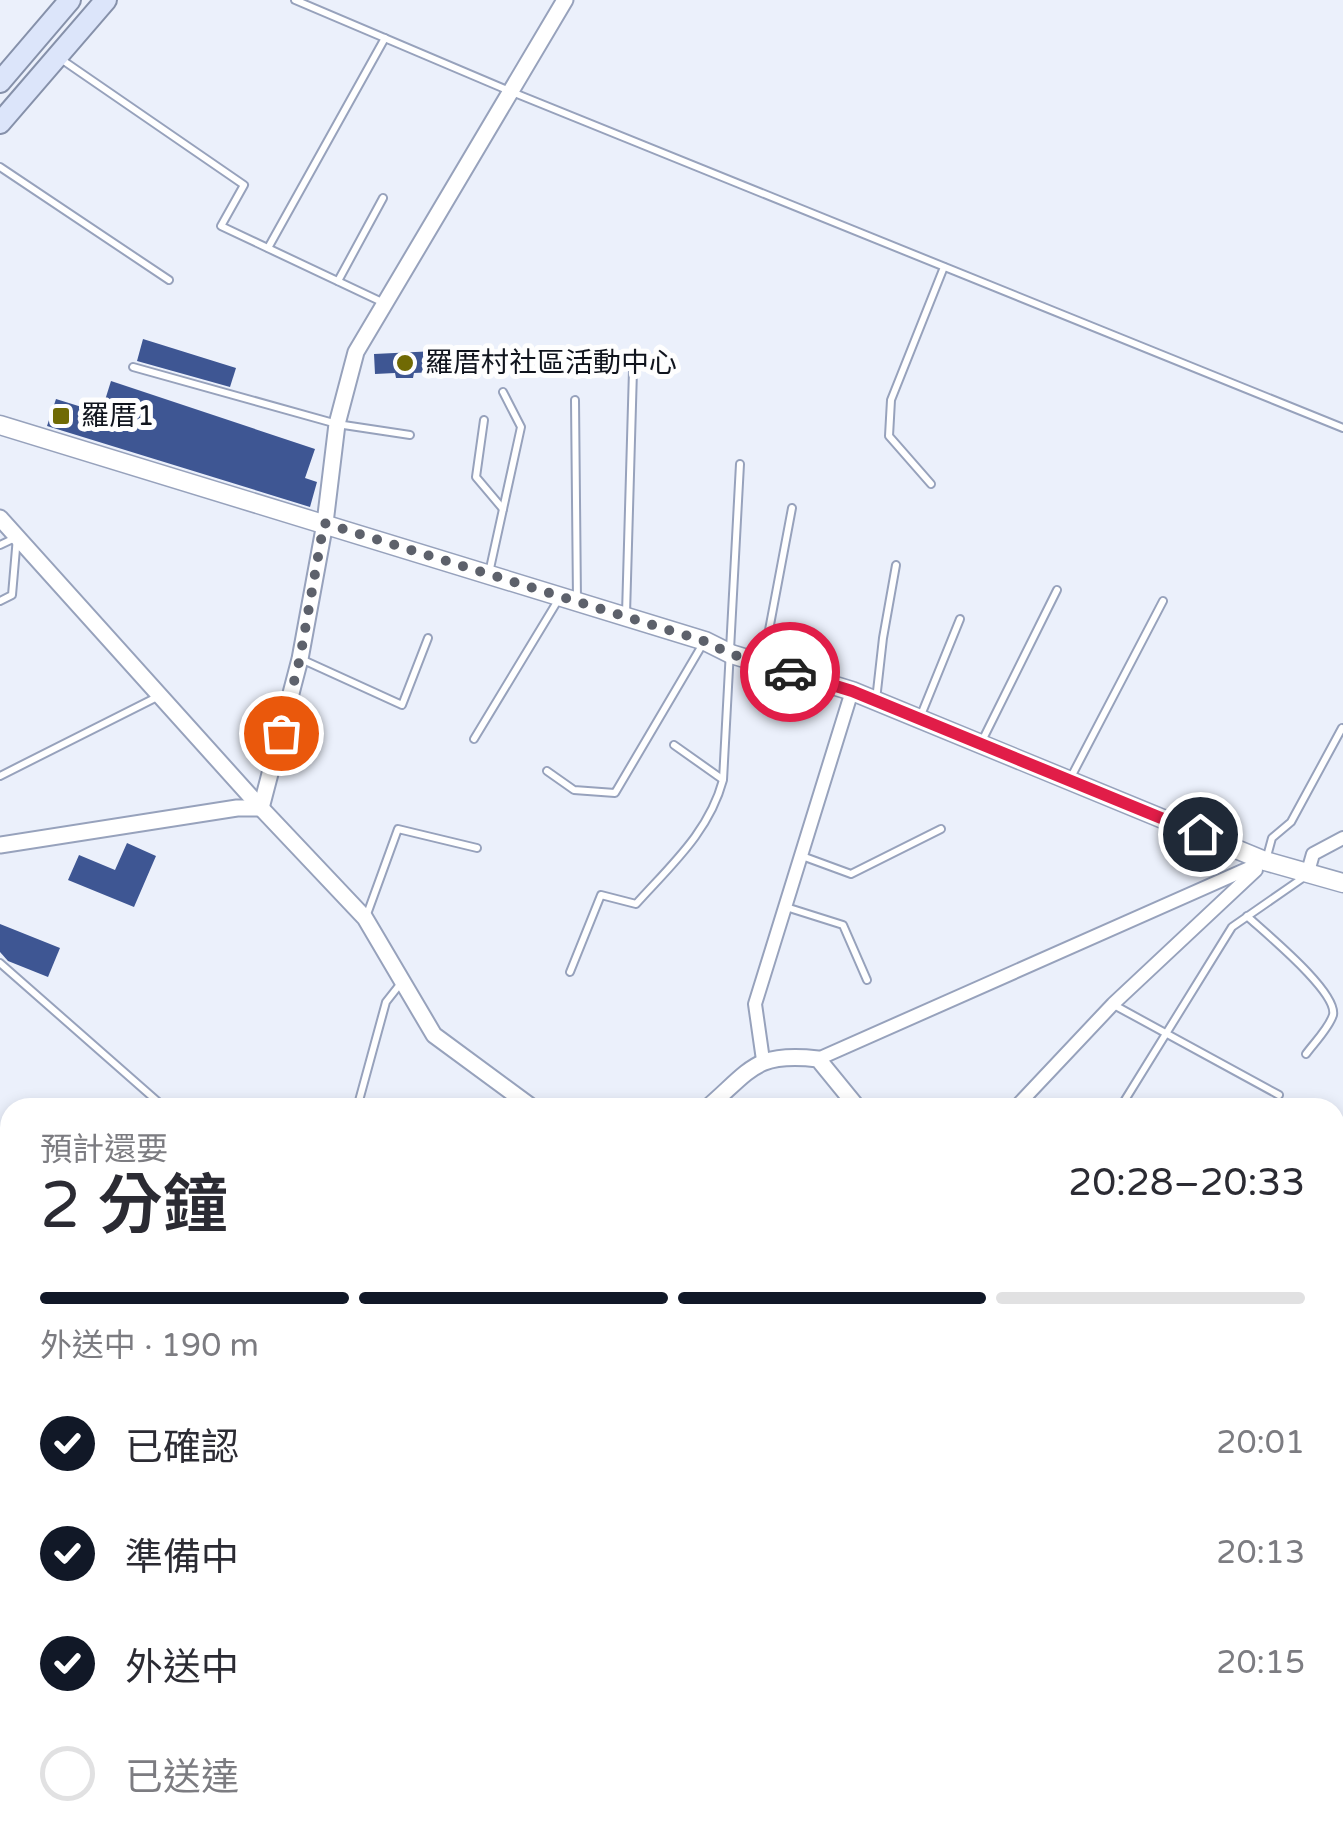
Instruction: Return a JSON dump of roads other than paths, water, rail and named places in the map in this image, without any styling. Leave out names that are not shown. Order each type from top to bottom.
[{"type":"main road","points":[[0,80],[70,0]]},
{"type":"main road","points":[[0,123],[106,0]]},
{"type":"main road","points":[[0,425],[626,616],[852,691],[1265,861],[1343,882]]},
{"type":"street","points":[[261,808],[300,658],[338,424],[356,352],[566,0]]},
{"type":"street","points":[[0,518],[261,808],[366,918],[434,1035],[517,1098]]},
{"type":"street","points":[[763,1060],[755,1004],[852,691]]},
{"type":"street","points":[[0,845],[237,808],[261,808]]},
{"type":"street","points":[[1308,875],[1313,854],[1343,838]]},
{"type":"street","points":[[1024,1098],[1113,1004],[1265,861]]},
{"type":"street","points":[[719,1098],[763,1060],[786,1056],[818,1059],[1265,861]]},
{"type":"street","points":[[818,1059],[850,1098]]},
{"type":"lane","points":[[295,0],[512,92],[1343,428]]},
{"type":"lane","points":[[268,248],[386,38]]},
{"type":"lane","points":[[57,57],[244,184],[221,226],[386,303]]},
{"type":"lane","points":[[0,167],[169,280]]},
{"type":"lane","points":[[338,281],[384,198]]},
{"type":"lane","points":[[930,484],[889,436],[891,400],[944,267]]},
{"type":"lane","points":[[133,367],[338,424],[410,435]]},
{"type":"lane","points":[[626,616],[633,370]]},
{"type":"lane","points":[[489,574],[521,427],[503,392]]},
{"type":"lane","points":[[474,739],[569,599],[575,400]]},
{"type":"lane","points":[[484,420],[476,477],[503,510]]},
{"type":"lane","points":[[570,972],[602,895],[636,904],[700,832],[716,807],[723,780],[740,464]]},
{"type":"lane","points":[[762,664],[792,508]]},
{"type":"lane","points":[[0,545],[17,537]]},
{"type":"lane","points":[[0,601],[12,595],[17,537]]},
{"type":"lane","points":[[876,701],[896,565]]},
{"type":"lane","points":[[981,744],[1058,590]]},
{"type":"lane","points":[[1070,780],[1163,601]]},
{"type":"lane","points":[[919,718],[960,618]]},
{"type":"lane","points":[[300,658],[402,705],[428,638]]},
{"type":"lane","points":[[548,771],[574,790],[616,793],[704,641]]},
{"type":"lane","points":[[0,776],[160,696]]},
{"type":"lane","points":[[1265,861],[1272,838],[1292,822],[1342,728]]},
{"type":"lane","points":[[674,744],[723,780]]},
{"type":"lane","points":[[366,918],[398,829],[477,848]]},
{"type":"lane","points":[[801,856],[851,874],[941,829]]},
{"type":"lane","points":[[1126,1098],[1232,926],[1308,875]]},
{"type":"lane","points":[[785,907],[843,925],[867,980]]},
{"type":"lane","points":[[1246,916],[1312,977],[1332,1006],[1332,1016],[1306,1054]]},
{"type":"lane","points":[[0,963],[154,1098]]},
{"type":"lane","points":[[359,1098],[386,1002],[402,982]]},
{"type":"lane","points":[[1113,1004],[1279,1095]]},
{"type":"place","name":"羅厝村社區活動中心","points":[[405,363]]},
{"type":"place","name":"羅厝1","points":[[61,416]]}]
